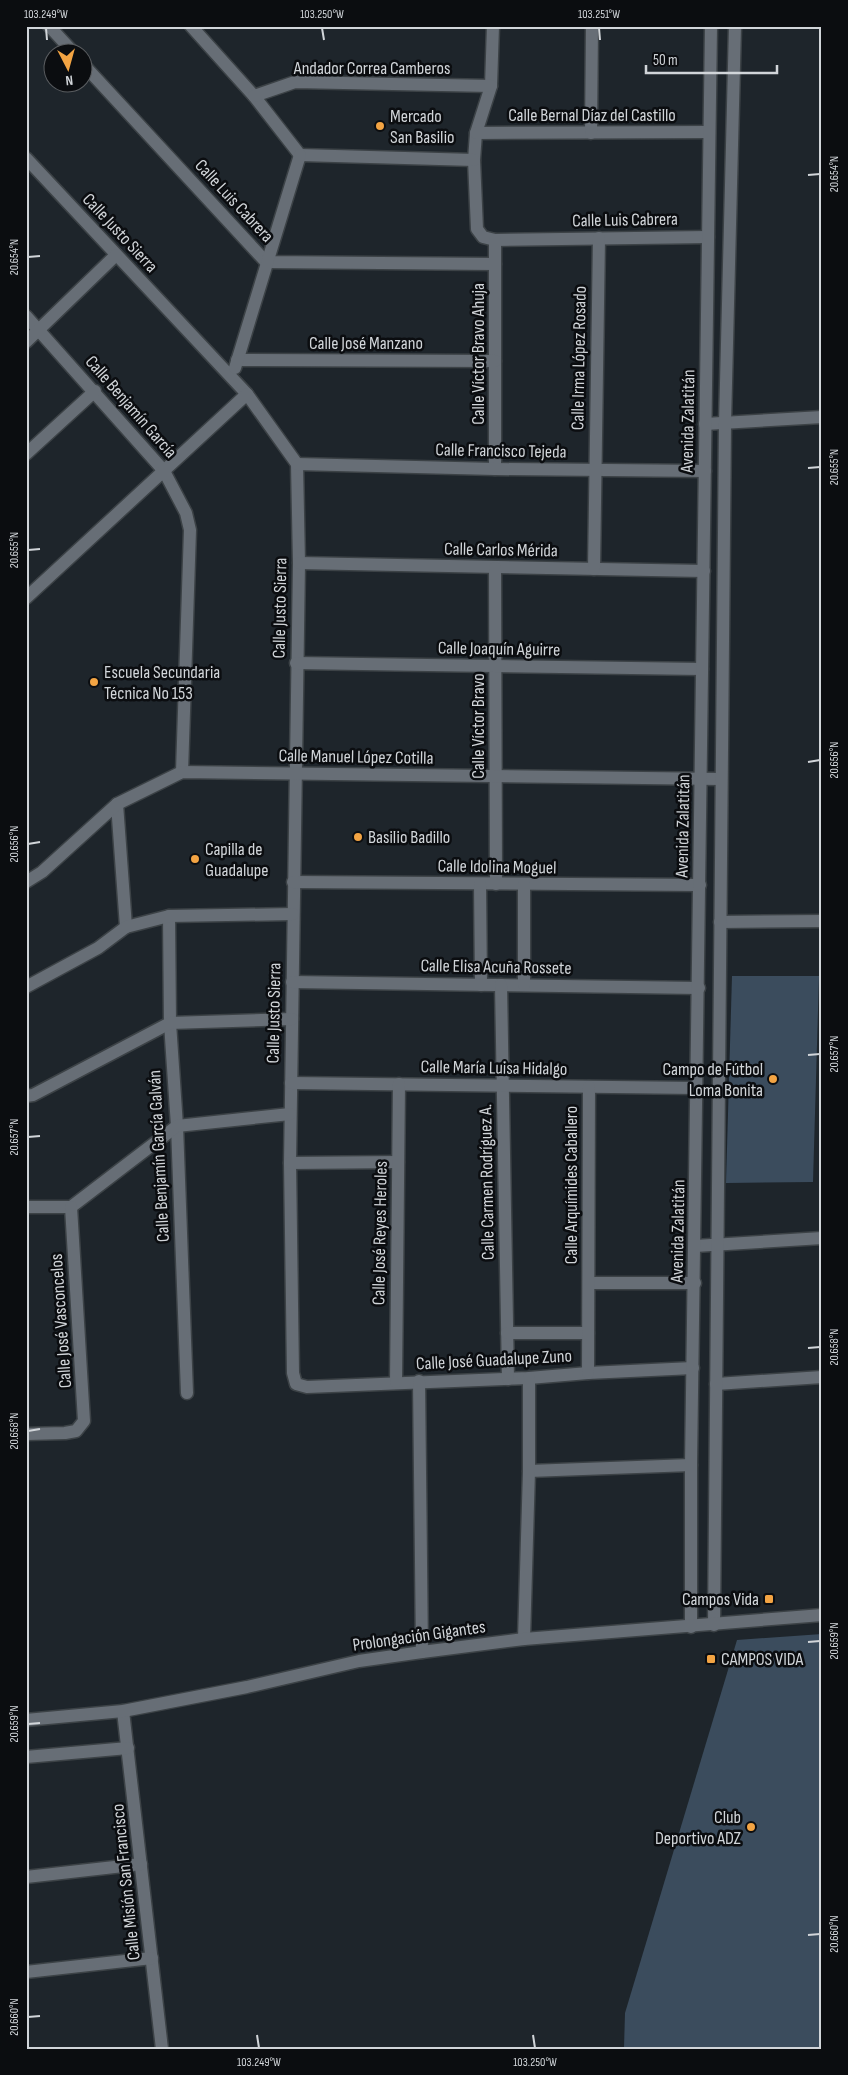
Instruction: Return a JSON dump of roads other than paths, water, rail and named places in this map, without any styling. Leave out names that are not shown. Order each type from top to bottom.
[{"type":"street","points":[[49,26],[64,42]]},
{"type":"street","name":"Calle Víctor Bravo Ahuja","points":[[493,26],[491,86],[476,133],[474,160],[477,229],[489,238],[495,264],[495,469]]},
{"type":"street","points":[[591,132],[592,26]]},
{"type":"street","name":"Avenida Zalatitán","points":[[691,1627],[691,1466],[711,26]]},
{"type":"street","name":"Avenida Zalatitán","points":[[714,1625],[725,423],[735,26]]},
{"type":"street","points":[[191,27],[254,96],[300,155]]},
{"type":"street","name":"Calle Luis Cabrera","points":[[92,74],[266,262],[495,264]]},
{"type":"street","name":"Andador Correa Camberos","points":[[254,96],[295,82],[491,86]]},
{"type":"street","name":"Calle Bernal Díaz del Castillo","points":[[476,133],[709,132]]},
{"type":"street","points":[[232,378],[300,155]]},
{"type":"street","points":[[300,155],[474,160]]},
{"type":"street","name":"Calle Justo Sierra","points":[[26,158],[247,394],[298,464],[299,564],[290,1114],[292,1373],[296,1384]]},
{"type":"street","name":"Calle Luis Cabrera","points":[[489,238],[708,237]]},
{"type":"street","name":"Calle Irma López Rosado","points":[[594,569],[599,238]]},
{"type":"street","points":[[26,342],[116,255]]},
{"type":"street","name":"Calle Benjamín García","points":[[26,316],[164,470],[186,513],[190,530],[182,772]]},
{"type":"street","name":"Calle José Manzano","points":[[237,360],[495,361]]},
{"type":"street","points":[[26,454],[95,391]]},
{"type":"street","points":[[26,598],[247,394]]},
{"type":"street","points":[[705,424],[822,417]]},
{"type":"street","name":"Calle Francisco Tejeda","points":[[298,464],[495,469],[705,471]]},
{"type":"street","name":"Calle Carlos Mérida","points":[[299,564],[704,571]]},
{"type":"street","name":"Calle Víctor Bravo","points":[[495,568],[496,884]]},
{"type":"street","name":"Calle Joaquín Aguirre","points":[[296,664],[702,669]]},
{"type":"street","name":"Calle Manuel López Cotilla","points":[[26,882],[42,872],[117,804],[182,772],[721,779]]},
{"type":"street","points":[[117,804],[126,927]]},
{"type":"street","name":"Calle Idolina Moguel","points":[[294,882],[700,885]]},
{"type":"street","points":[[480,884],[482,985]]},
{"type":"street","points":[[524,884],[524,985]]},
{"type":"street","points":[[26,987],[98,948],[126,927],[169,916],[293,914]]},
{"type":"street","name":"Calle Benjamín García Galván","points":[[169,916],[170,1023],[177,1126],[187,1394]]},
{"type":"street","points":[[720,922],[822,921]]},
{"type":"street","name":"Calle Elisa Acuña Rossete","points":[[292,982],[699,988]]},
{"type":"street","name":"Calle Carmen Rodríguez A.","points":[[501,985],[508,1379]]},
{"type":"street","points":[[26,1096],[33,1095],[170,1023],[292,1019]]},
{"type":"street","name":"Calle María Luisa Hidalgo","points":[[291,1083],[697,1088]]},
{"type":"street","name":"Calle José Reyes Heroles","points":[[396,1382],[399,1084]]},
{"type":"street","name":"Calle Arquímides Caballero","points":[[588,1373],[589,1087]]},
{"type":"street","points":[[26,1207],[71,1207],[177,1126],[290,1114]]},
{"type":"street","points":[[290,1163],[398,1162]]},
{"type":"street","name":"Calle José Vasconcelos","points":[[26,1434],[76,1431],[84,1421],[71,1207]]},
{"type":"street","points":[[695,1246],[822,1238]]},
{"type":"street","name":"Calle Arquímides Caballero","points":[[588,1283],[695,1283]]},
{"type":"street","points":[[507,1333],[588,1333]]},
{"type":"street","name":"Calle José Guadalupe Zuno","points":[[296,1384],[307,1387],[419,1381],[508,1379],[693,1368]]},
{"type":"street","points":[[716,1384],[822,1377]]},
{"type":"street","points":[[524,1639],[529,1471],[529,1378]]},
{"type":"street","points":[[419,1381],[422,1652]]},
{"type":"street","points":[[529,1471],[691,1466]]},
{"type":"street","name":"Prolongación Gigantes","points":[[26,1720],[123,1711],[359,1661],[422,1652],[524,1639],[822,1615]]},
{"type":"street","name":"Calle Misión San Francisco","points":[[123,1711],[162,2049]]},
{"type":"street","points":[[26,1757],[128,1748]]},
{"type":"street","points":[[26,1877],[141,1864]]},
{"type":"street","points":[[26,1972],[152,1958]]},
{"type":"place","name":"Mercado San Basilio","points":[[380,126]]},
{"type":"place","name":"Escuela Secundaria Técnica No 153","points":[[94,682]]},
{"type":"place","name":"Basilio Badillo","points":[[358,837]]},
{"type":"place","name":"Capilla de Guadalupe","points":[[195,859]]},
{"type":"place","name":"Campo de Fútbol Loma Bonita","points":[[773,1079]]},
{"type":"place","name":"Campos Vida","points":[[769,1599]]},
{"type":"place","name":"CAMPOS VIDA","points":[[711,1659]]},
{"type":"place","name":"Club Deportivo ADZ","points":[[751,1827]]}]
